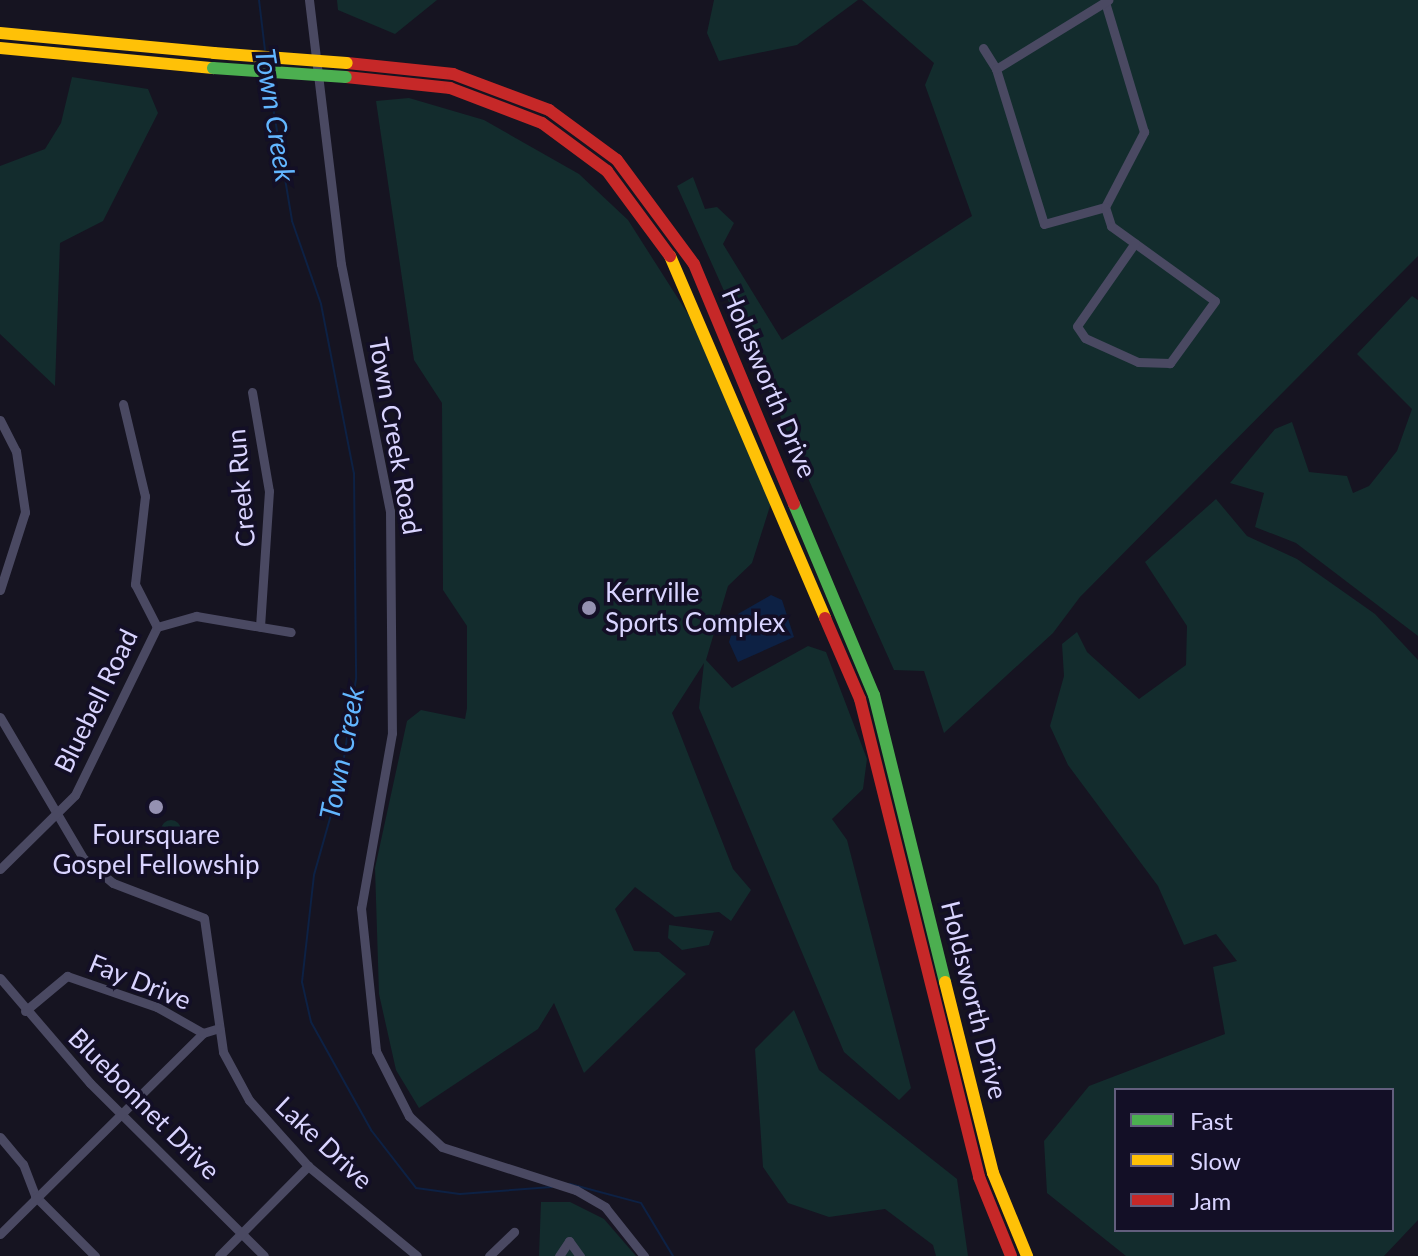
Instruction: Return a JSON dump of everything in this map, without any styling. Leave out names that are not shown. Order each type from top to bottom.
[{"type":"main road","name":"Holdsworth Drive","points":[[0,33],[43,41],[347,63],[485,82],[549,110],[617,160],[666,217],[694,264],[816,547],[874,695],[993,1173],[1027,1256]]},
{"type":"main road","name":"Holdsworth Drive","points":[[0,48],[42,55],[346,77],[480,96],[542,123],[607,171],[681,270],[803,554],[860,699],[979,1177],[1011,1256]]},
{"type":"main road","points":[[803,554],[816,547]]},
{"type":"main road","points":[[939,1011],[953,1008]]},
{"type":"street","name":"Town Creek Road","points":[[309,0],[339,250],[383,460],[393,557],[392,733],[361,908],[376,1051],[409,1116],[442,1147],[570,1188],[605,1207],[644,1256]]},
{"type":"street","points":[[996,69],[1107,1],[1144,132],[1105,207],[1111,226],[1135,243],[1215,301],[1170,363],[1138,362],[1085,338],[1077,326],[1135,243]]},
{"type":"street","points":[[42,55],[43,41]]},
{"type":"street","points":[[983,48],[996,69],[1044,224],[1105,207]]},
{"type":"street","name":"Creek Run","points":[[252,392],[269,491],[260,627]]},
{"type":"street","points":[[123,404],[145,496],[135,584],[157,627]]},
{"type":"street","points":[[0,420],[16,451],[25,512],[0,590]]},
{"type":"street","name":"Bluebell Road","points":[[0,869],[59,815],[157,627],[196,616],[291,632]]},
{"type":"street","name":"Lake Drive","points":[[0,717],[83,858],[113,883],[204,918],[226,1059],[249,1100],[308,1166],[417,1256]]},
{"type":"street","name":"Fay Drive","points":[[25,1011],[67,976],[157,1007],[203,1033]]},
{"type":"street","name":"Bluebonnet Drive","points":[[0,978],[25,1011],[122,1114],[264,1256]]},
{"type":"street","points":[[0,1234],[203,1033],[219,1028]]},
{"type":"street","points":[[0,1137],[23,1164],[35,1196],[95,1256]]},
{"type":"street","points":[[219,1256],[308,1166]]},
{"type":"street","points":[[489,1256],[514,1232]]},
{"type":"street","points":[[559,1256],[569,1241],[580,1256]]},
{"type":"green space","points":[[337,0],[437,0],[395,34],[338,10]]},
{"type":"green space","points":[[714,0],[858,0],[797,45],[719,61],[707,33]]},
{"type":"green space","points":[[862,0],[1418,0],[1418,256],[1080,597],[1053,633],[944,733],[924,671],[894,670],[677,186],[693,177],[705,209],[717,207],[734,223],[723,244],[782,340],[972,216],[925,85],[934,63]]},
{"type":"green space","points":[[72,77],[148,89],[158,113],[103,221],[60,243],[55,386],[0,334],[0,166],[45,149],[61,123]]},
{"type":"green space","name":"Kerrville Sports Complex","points":[[409,98],[484,120],[579,174],[628,220],[695,325],[771,503],[752,563],[728,586],[706,660],[732,688],[808,646],[826,652],[867,759],[863,789],[832,819],[847,840],[911,1088],[899,1100],[844,1052],[699,708],[704,663],[672,713],[733,869],[751,890],[731,921],[719,912],[675,917],[635,887],[615,909],[634,951],[659,952],[686,974],[584,1073],[554,1003],[538,1029],[419,1108],[396,1070],[379,994],[375,868],[407,721],[421,710],[465,719],[467,708],[467,626],[443,590],[442,403],[414,360],[376,101]]},
{"type":"green space","points":[[1412,296],[1418,300],[1418,636],[1296,543],[1255,527],[1264,493],[1230,483],[1275,429],[1292,422],[1309,472],[1347,476],[1353,493],[1369,486],[1397,451],[1412,409],[1357,354]]},
{"type":"green space","points":[[1216,499],[1247,536],[1297,559],[1375,614],[1418,660],[1418,1220],[1384,1256],[1126,1256],[1047,1193],[1044,1141],[1089,1086],[1225,1034],[1213,967],[1237,961],[1216,934],[1184,945],[1158,886],[1068,765],[1050,726],[1064,676],[1062,644],[1077,632],[1087,652],[1139,699],[1186,665],[1187,626],[1145,562]]},
{"type":"green space","points":[[171,820],[178,823],[181,830],[178,837],[171,840],[164,837],[161,830],[164,823]]},
{"type":"green space","points":[[669,925],[714,931],[709,945],[682,950],[668,938]]},
{"type":"green space","points":[[794,1010],[819,1070],[957,1179],[968,1256],[936,1256],[933,1245],[885,1209],[829,1217],[788,1203],[763,1167],[755,1049]]},
{"type":"green space","points":[[541,1202],[570,1202],[604,1219],[636,1256],[539,1256]]},
{"type":"water","points":[[771,595],[782,600],[794,637],[738,662],[729,642],[738,614]]},
{"type":"waterway","name":"Town Creek","points":[[259,0],[265,50]]},
{"type":"waterway","name":"Town Creek","points":[[268,77],[292,221],[321,304],[354,473],[356,679],[340,783],[314,875],[302,982],[311,1022],[371,1130],[416,1188],[460,1194],[552,1187]]},
{"type":"waterway","name":"Town Creek","points":[[570,1184],[641,1203],[673,1256]]},
{"type":"traffic: fast","points":[[213,68],[346,77]]},
{"type":"traffic: fast","points":[[794,504],[874,695],[945,982]]},
{"type":"traffic: slow","points":[[0,33],[214,53]]},
{"type":"traffic: slow","points":[[0,48],[213,68]]},
{"type":"traffic: slow","points":[[214,53],[347,63]]},
{"type":"traffic: slow","points":[[670,256],[825,618]]},
{"type":"traffic: slow","points":[[945,982],[993,1173],[1027,1256]]},
{"type":"traffic: jam","points":[[347,63],[453,74],[549,110],[617,160],[694,264],[794,504]]},
{"type":"traffic: jam","points":[[346,77],[450,88],[542,123],[607,171],[670,256]]},
{"type":"traffic: jam","points":[[825,618],[860,699],[979,1177],[1011,1256]]},
{"type":"place","name":"Kerrville Sports Complex","points":[[589,608]]},
{"type":"place","name":"Foursquare Gospel Fellowship","points":[[156,807]]}]
